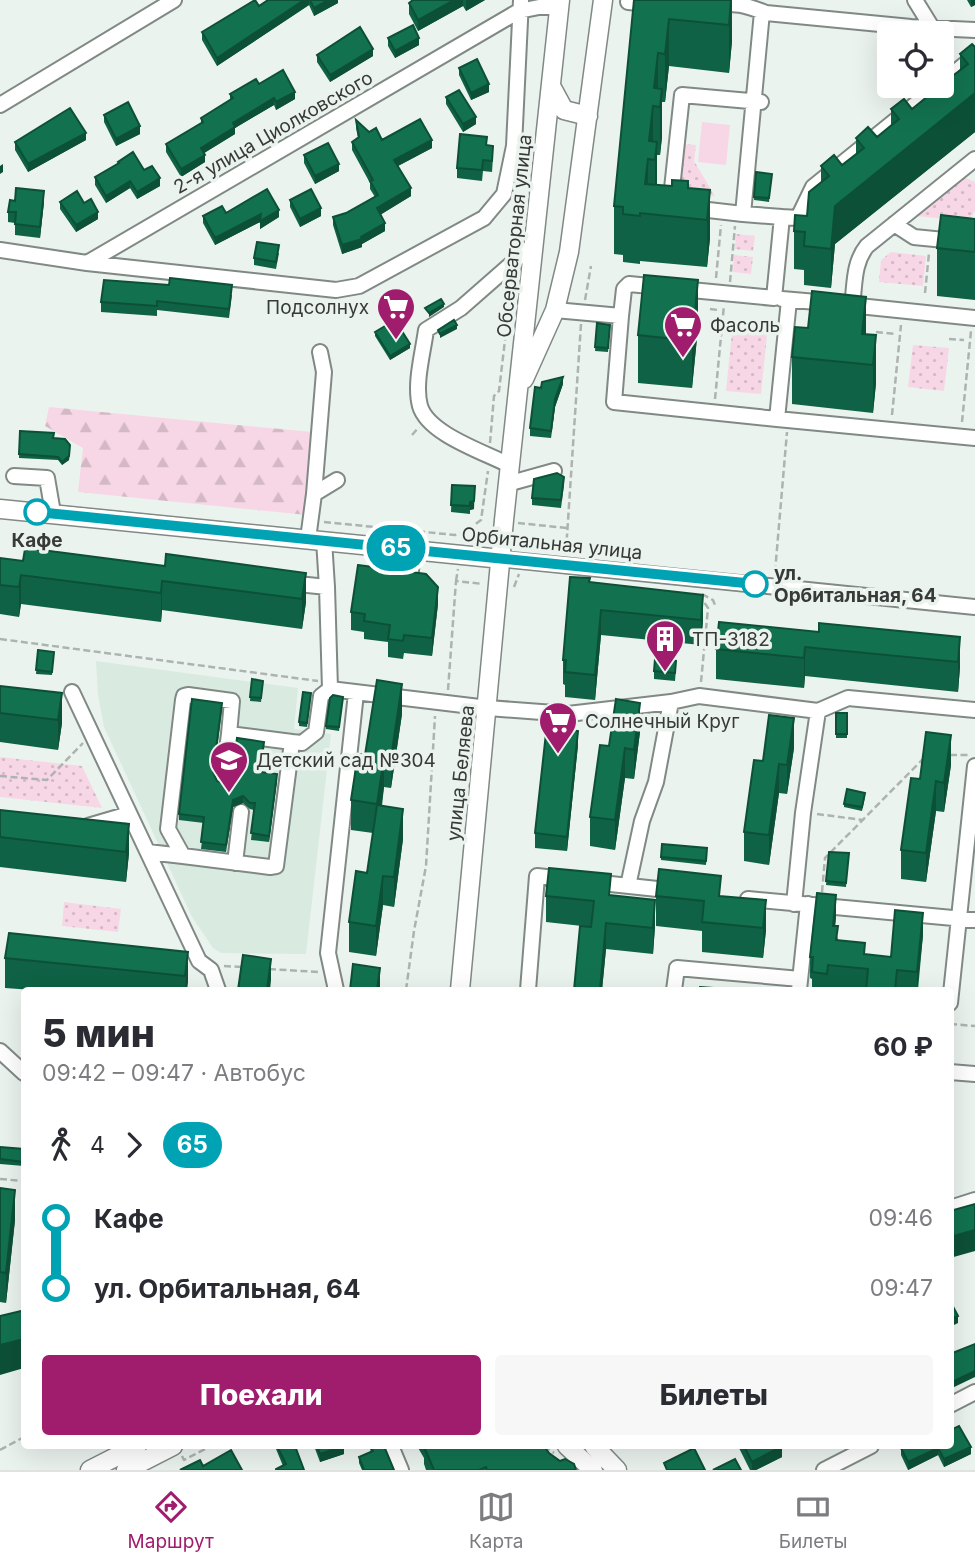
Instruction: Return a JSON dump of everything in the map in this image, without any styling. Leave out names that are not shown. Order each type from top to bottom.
[{"type":"main road","name":"Обсерваторная улица","points":[[518,391],[555,310],[569,252],[603,0]]},
{"type":"main road","name":"Обсерваторная улица","points":[[502,559],[503,520],[560,3]]},
{"type":"main road","points":[[551,86],[564,110],[588,116]]},
{"type":"main road","name":"Орбитальная улица","points":[[0,509],[502,559]]},
{"type":"main road","name":"улица Беляева","points":[[460,987],[502,559]]},
{"type":"main road","points":[[90,1470],[132,1449]]},
{"type":"main road","points":[[116,1458],[177,1449]]},
{"type":"main road","points":[[570,1449],[593,1470]]},
{"type":"main road","points":[[597,1449],[617,1470]]},
{"type":"street","points":[[0,105],[174,0]]},
{"type":"street","points":[[915,0],[928,21]]},
{"type":"street","points":[[628,2],[667,5]]},
{"type":"street","points":[[694,8],[709,9],[725,3],[745,2],[762,12],[877,24]]},
{"type":"street","name":"2-я улица Циолковского","points":[[87,263],[520,6],[539,7],[560,3]]},
{"type":"street","points":[[0,250],[87,263],[336,290],[359,286],[484,218],[504,194],[514,146],[520,6]]},
{"type":"street","points":[[734,213],[758,102],[762,12]]},
{"type":"street","points":[[954,28],[975,30]]},
{"type":"street","points":[[954,73],[975,56]]},
{"type":"street","points":[[758,102],[682,96],[671,205],[798,218],[813,187],[924,98]]},
{"type":"street","points":[[852,306],[859,255],[975,159]]},
{"type":"street","points":[[782,218],[783,420]]},
{"type":"street","points":[[894,224],[914,237],[975,243]]},
{"type":"street","points":[[509,465],[440,431],[426,419],[420,405],[419,384],[426,330],[461,308],[534,244]]},
{"type":"street","points":[[968,438],[614,402],[624,289],[629,284],[728,288],[781,299],[974,318]]},
{"type":"street","points":[[555,310],[621,316]]},
{"type":"street","points":[[229,734],[302,743],[316,732],[321,696],[329,686],[327,587],[310,520],[324,372],[320,352]]},
{"type":"street","points":[[507,484],[554,471]]},
{"type":"street","points":[[14,476],[47,478],[53,513]]},
{"type":"street","points":[[314,494],[337,480]]},
{"type":"street","points":[[410,580],[413,550]]},
{"type":"street","name":"Орбитальная улица","points":[[502,559],[975,607]]},
{"type":"street","points":[[274,582],[327,587]]},
{"type":"street","points":[[329,686],[356,693],[488,708],[586,713],[699,696],[818,711],[848,698],[975,710]]},
{"type":"street","points":[[72,692],[216,987]]},
{"type":"street","points":[[335,987],[328,953],[356,693]]},
{"type":"street","points":[[183,856],[168,829],[184,696],[232,701],[223,780]]},
{"type":"street","points":[[628,886],[642,821],[656,782],[671,702]]},
{"type":"street","points":[[674,987],[677,968],[800,985],[807,904],[803,813],[818,711]]},
{"type":"street","points":[[148,852],[276,866],[292,742]]},
{"type":"street","points":[[952,987],[975,766]]},
{"type":"street","points":[[235,863],[241,812]]},
{"type":"street","points":[[77,825],[90,826],[130,814]]},
{"type":"street","points":[[528,987],[537,876],[697,894]]},
{"type":"street","points":[[738,898],[975,920]]},
{"type":"street","points":[[177,959],[205,966]]},
{"type":"street","points":[[0,1051],[21,1070]]},
{"type":"street","points":[[954,1072],[975,1074]]},
{"type":"street","points":[[954,1207],[975,1200]]},
{"type":"street","points":[[954,1403],[975,1392]]},
{"type":"street","points":[[392,1449],[401,1470]]},
{"type":"street","points":[[824,1470],[865,1449]]},
{"type":"path","points":[[716,279],[734,213]]},
{"type":"path","points":[[714,413],[734,213]]},
{"type":"path","points":[[925,293],[930,239]]},
{"type":"path","points":[[565,565],[583,312],[591,267]]},
{"type":"path","points":[[710,309],[718,310]]},
{"type":"path","points":[[891,430],[902,311]]},
{"type":"path","points":[[968,438],[974,318]]},
{"type":"path","points":[[876,332],[894,334]]},
{"type":"path","points":[[950,339],[964,340]]},
{"type":"path","points":[[773,586],[783,420]]},
{"type":"path","points":[[310,520],[456,535],[463,533]]},
{"type":"path","points":[[503,520],[567,528]]},
{"type":"path","points":[[406,987],[426,866],[456,581],[514,587],[519,573]]},
{"type":"path","points":[[698,592],[713,600],[715,605]]},
{"type":"path","points":[[699,696],[708,608],[704,602]]},
{"type":"path","points":[[0,639],[329,686]]},
{"type":"path","points":[[0,776],[47,780],[92,734]]},
{"type":"path","points":[[807,904],[825,858],[928,754]]},
{"type":"path","points":[[940,754],[975,756]]},
{"type":"path","points":[[803,813],[863,820]]},
{"type":"path","points":[[205,966],[250,968]]},
{"type":"path","points":[[264,969],[332,972]]},
{"type":"path","points":[[367,986],[372,987]]},
{"type":"path","points":[[954,1024],[975,1026]]},
{"type":"path","points":[[0,1179],[21,1181]]},
{"type":"path","points":[[0,1450],[21,1439]]},
{"type":"path","points":[[177,1449],[184,1460],[205,1449]]},
{"type":"shaded area","name":"Детский сад №304","points":[[96,661],[298,688],[294,729],[331,734],[306,954],[221,953],[213,948],[192,917],[104,727],[98,695]]},
{"type":"green space","points":[[702,122],[730,125],[726,165],[698,162]]},
{"type":"green space","points":[[682,144],[696,145],[694,161],[715,196],[677,192]]},
{"type":"green space","points":[[964,177],[975,182],[975,211],[969,221],[916,216]]},
{"type":"green space","points":[[736,234],[755,236],[753,251],[735,249]]},
{"type":"green space","points":[[891,252],[926,256],[923,286],[879,282],[881,260]]},
{"type":"green space","points":[[734,255],[753,257],[751,274],[733,272]]},
{"type":"green space","points":[[733,322],[768,325],[761,394],[726,391]]},
{"type":"green space","points":[[913,345],[949,348],[944,391],[908,387]]},
{"type":"green space","points":[[49,407],[312,432],[307,515],[78,492],[83,448],[45,426]]},
{"type":"green space","points":[[0,757],[82,766],[102,808],[0,797]]},
{"type":"green space","points":[[64,902],[121,909],[118,932],[62,926]]},
{"type":"building","points":[[255,0],[259,6],[268,0],[304,0],[217,58],[202,32]]},
{"type":"building","points":[[310,0],[328,0],[314,8]]},
{"type":"building","points":[[413,0],[454,0],[418,20],[409,3]]},
{"type":"building","points":[[634,0],[731,0],[729,25],[669,19],[665,54],[658,53],[654,88],[662,89],[660,107],[653,106],[649,141],[657,142],[655,160],[648,159],[645,184],[672,186],[672,180],[688,181],[688,188],[710,190],[707,220],[640,213],[640,216],[623,214],[623,207],[614,206]]},
{"type":"building","points":[[413,25],[419,38],[395,51],[388,38]]},
{"type":"building","points":[[360,27],[373,49],[330,75],[317,55]]},
{"type":"building","points":[[972,44],[975,47],[975,93],[835,206],[831,249],[804,246],[805,232],[794,231],[795,215],[807,216],[809,192],[829,176],[821,166],[834,155],[842,165],[864,148],[856,138],[868,127],[877,137],[899,119],[891,109],[904,99],[912,109],[926,98],[954,98],[954,75],[968,64],[960,54]]},
{"type":"building","points":[[477,59],[489,84],[471,93],[459,68]]},
{"type":"building","points":[[283,70],[295,92],[276,102],[274,98],[233,123],[235,127],[201,148],[205,155],[181,169],[166,144],[203,122],[201,118],[233,98],[230,94],[256,79],[259,84]]},
{"type":"building","points":[[459,90],[476,117],[463,124],[446,97]]},
{"type":"building","points":[[128,102],[140,126],[116,139],[104,115]]},
{"type":"building","points":[[70,108],[86,133],[28,164],[15,142]]},
{"type":"building","points":[[420,119],[432,140],[394,160],[411,188],[377,208],[385,223],[361,237],[362,239],[342,245],[333,217],[346,213],[378,195],[370,181],[373,180],[352,142],[359,137],[356,120],[369,132],[376,128],[382,140]]},
{"type":"building","points":[[460,134],[487,137],[486,145],[493,146],[492,161],[483,160],[482,170],[457,168]]},
{"type":"building","points":[[328,143],[339,164],[315,176],[304,155]]},
{"type":"building","points":[[133,152],[144,170],[152,166],[160,178],[137,192],[130,181],[106,196],[95,177]]},
{"type":"building","points":[[756,172],[772,174],[769,198],[754,197]]},
{"type":"building","points":[[16,188],[44,191],[40,227],[15,224],[16,212],[8,212],[10,200],[15,201]]},
{"type":"building","points":[[267,189],[279,210],[260,221],[261,214],[215,238],[203,216],[222,206],[226,213]]},
{"type":"building","points":[[311,189],[321,208],[300,219],[290,200]]},
{"type":"building","points":[[77,191],[84,203],[91,199],[98,212],[76,225],[60,202]]},
{"type":"building","points":[[941,215],[975,219],[975,252],[937,248]]},
{"type":"building","points":[[257,242],[279,245],[276,262],[254,258]]},
{"type":"building","points":[[644,275],[698,280],[692,341],[638,335]]},
{"type":"building","points":[[170,278],[232,285],[229,309],[157,301],[157,306],[101,302],[104,280],[169,285]]},
{"type":"building","points":[[812,291],[866,297],[862,334],[876,335],[873,365],[792,357],[795,327],[808,328]]},
{"type":"building","points":[[441,299],[444,304],[429,313],[425,308]]},
{"type":"building","points":[[395,320],[410,344],[390,356],[375,332]]},
{"type":"building","points":[[454,320],[457,325],[440,334],[438,330]]},
{"type":"building","points":[[597,323],[610,325],[608,348],[595,347]]},
{"type":"building","points":[[563,377],[555,399],[551,431],[530,428],[535,387],[541,388],[542,382]]},
{"type":"building","points":[[20,431],[54,433],[53,438],[65,439],[70,445],[69,456],[62,462],[58,457],[19,454]]},
{"type":"building","points":[[557,473],[564,477],[561,500],[532,498],[534,479]]},
{"type":"building","points":[[452,485],[475,486],[474,501],[470,502],[470,506],[451,505]]},
{"type":"building","points":[[25,549],[165,566],[166,554],[306,573],[302,599],[162,581],[161,593],[21,575],[19,587],[0,585],[0,558],[23,561]]},
{"type":"building","points":[[358,565],[426,574],[438,587],[432,638],[404,635],[403,641],[388,639],[390,625],[364,621],[365,614],[351,612]]},
{"type":"building","points":[[570,577],[590,578],[589,582],[703,595],[701,620],[601,610],[595,675],[565,672],[566,660],[563,660]]},
{"type":"building","points":[[719,622],[819,632],[819,623],[960,637],[958,662],[805,647],[804,658],[716,649]]},
{"type":"building","points":[[38,650],[54,652],[52,672],[36,670]]},
{"type":"building","points":[[655,659],[676,661],[675,673],[654,671]]},
{"type":"building","points":[[252,679],[263,681],[261,698],[250,697]]},
{"type":"building","points":[[377,680],[402,684],[391,758],[384,757],[377,804],[351,800],[358,754],[365,755]]},
{"type":"building","points":[[0,686],[62,693],[58,720],[0,713]]},
{"type":"building","points":[[303,692],[311,693],[307,723],[299,722]]},
{"type":"building","points":[[333,695],[343,697],[339,727],[326,726],[330,698]]},
{"type":"building","points":[[192,699],[222,703],[213,772],[217,781],[222,783],[231,779],[237,738],[264,742],[260,772],[277,774],[269,836],[251,833],[255,803],[250,803],[243,796],[233,800],[226,845],[201,842],[204,817],[179,814]]},
{"type":"building","points":[[616,699],[640,703],[634,750],[625,748],[615,820],[590,817],[600,745],[609,746]]},
{"type":"building","points":[[836,713],[847,713],[847,734],[836,734]]},
{"type":"building","points":[[769,715],[794,718],[787,765],[779,764],[769,835],[744,832],[754,760],[763,761]]},
{"type":"building","points":[[556,728],[578,731],[567,837],[535,833],[546,733]]},
{"type":"building","points":[[926,732],[951,735],[944,783],[936,781],[926,853],[901,850],[911,778],[920,779]]},
{"type":"building","points":[[847,789],[865,793],[862,807],[844,804]]},
{"type":"building","points":[[377,805],[403,809],[394,877],[383,876],[376,926],[349,922],[356,871],[367,873]]},
{"type":"building","points":[[0,810],[129,824],[126,852],[0,837]]},
{"type":"building","points":[[662,844],[707,848],[706,861],[661,857]]},
{"type":"building","points":[[829,852],[849,853],[846,883],[826,881]]},
{"type":"building","points":[[549,868],[611,874],[609,895],[655,900],[653,928],[606,923],[600,987],[574,987],[580,926],[591,927],[594,901],[546,896]]},
{"type":"building","points":[[659,869],[721,876],[719,896],[766,900],[763,928],[702,922],[704,901],[656,896]]},
{"type":"building","points":[[817,893],[836,895],[833,926],[838,926],[836,940],[865,943],[864,954],[891,957],[895,910],[923,913],[917,972],[897,970],[895,987],[866,987],[868,969],[828,965],[827,974],[812,972],[813,957],[810,957]]},
{"type":"building","points":[[9,933],[188,952],[185,976],[5,958]]},
{"type":"building","points":[[243,955],[271,959],[267,987],[238,987]]},
{"type":"building","points":[[353,964],[380,968],[377,987],[350,987]]},
{"type":"building","points":[[0,1147],[21,1149],[21,1162],[0,1159]]},
{"type":"building","points":[[0,1188],[15,1190],[6,1273],[0,1272]]},
{"type":"building","points":[[975,1204],[975,1230],[954,1236],[954,1210]]},
{"type":"building","points":[[21,1311],[21,1340],[0,1345],[0,1316]]},
{"type":"building","points":[[975,1344],[975,1371],[954,1381],[954,1352]]},
{"type":"building","points":[[959,1426],[971,1447],[944,1459],[939,1449],[954,1449],[954,1428]]},
{"type":"building","points":[[278,1449],[296,1449],[304,1470],[276,1470],[286,1464]]},
{"type":"building","points":[[318,1449],[335,1449],[320,1454]]},
{"type":"building","points":[[372,1449],[385,1449],[394,1470],[364,1470],[359,1457],[373,1451]]},
{"type":"building","points":[[425,1449],[546,1449],[560,1461],[565,1459],[574,1464],[576,1470],[487,1470],[486,1467],[479,1470],[434,1470]]},
{"type":"building","points":[[694,1449],[705,1470],[667,1470],[664,1463]]},
{"type":"building","points":[[746,1449],[776,1449],[752,1462]]},
{"type":"building","points":[[902,1449],[936,1449],[908,1462]]},
{"type":"building","points":[[231,1450],[242,1470],[180,1470],[200,1460],[203,1466]]},
{"type":"building","points":[[735,1459],[741,1470],[713,1470]]},
{"type":"bus line","name":"65","points":[[37,512],[755,584]]},
{"type":"place","name":"Подсолнух","points":[[396,341]]},
{"type":"place","name":"Фасоль","points":[[683,359]]},
{"type":"place","name":"Кафе","points":[[37,512]]},
{"type":"place","name":"ул. Орбитальная, 64","points":[[755,584]]},
{"type":"place","name":"ТП-3182","points":[[665,673]]},
{"type":"place","name":"Солнечный Круг","points":[[558,755]]},
{"type":"place","name":"Детский сад №304","points":[[229,794]]}]
